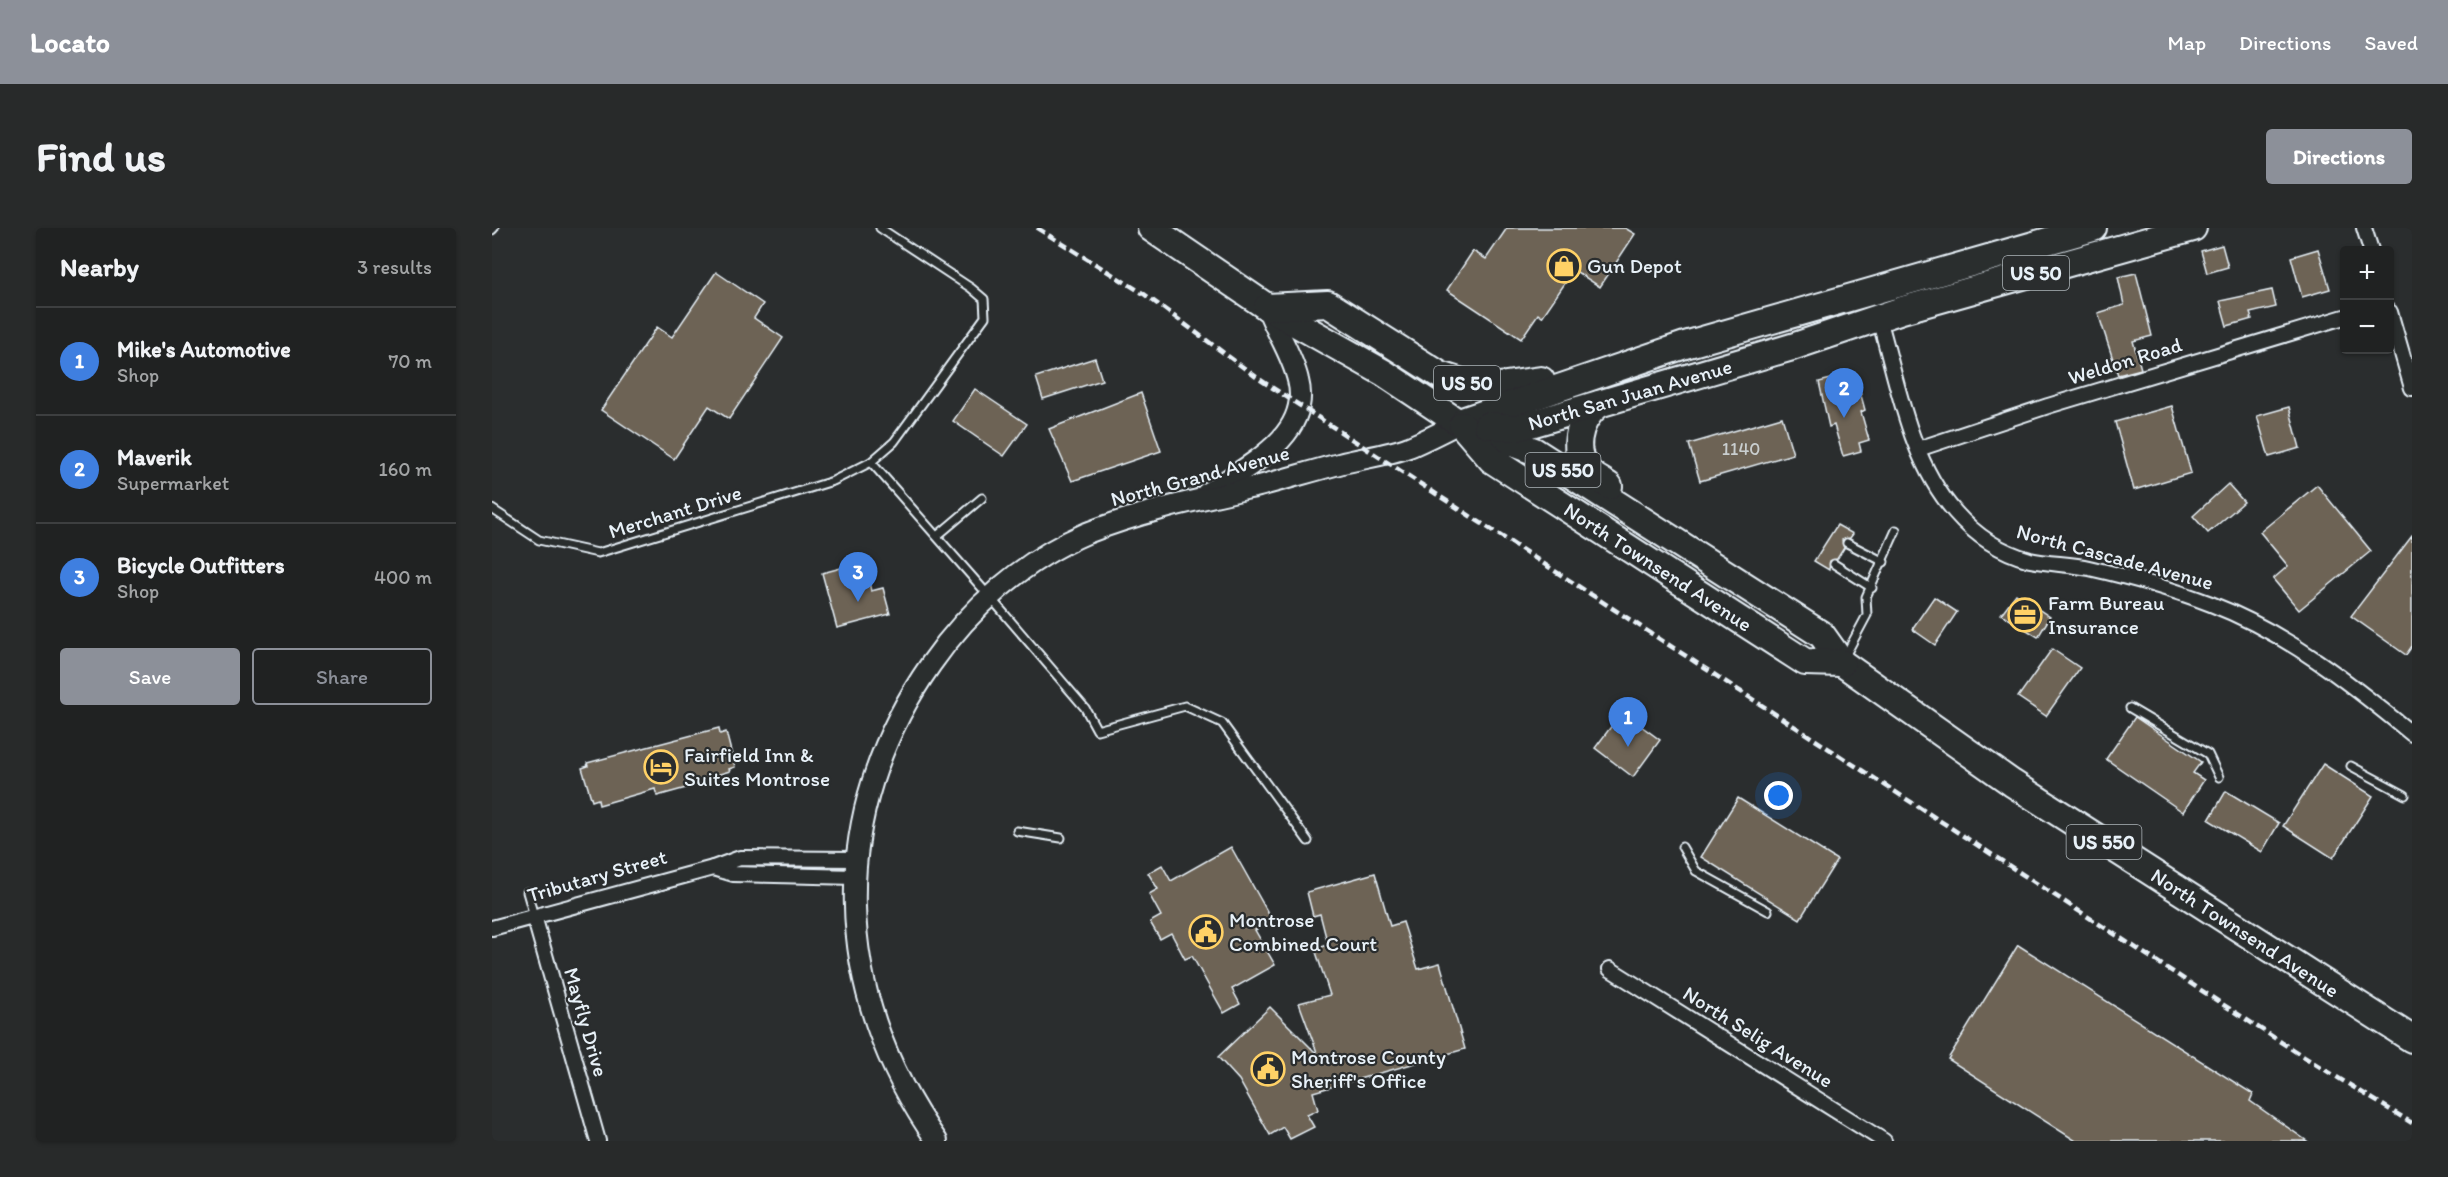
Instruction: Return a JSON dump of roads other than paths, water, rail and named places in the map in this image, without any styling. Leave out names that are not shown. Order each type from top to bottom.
[{"type":"highway","name":"North Townsend Avenue","points":[[1151,228],[1267,307],[1384,373],[1460,423],[1534,452],[1822,635],[1842,663],[2012,783],[2412,1039]]},
{"type":"highway","name":"North San Juan Avenue","points":[[1460,423],[1517,428],[1599,404],[1771,336],[2093,228]]},
{"type":"highway","name":"North San Juan Avenue","points":[[1460,423],[1685,345],[1771,336],[1879,319],[2193,228]]},
{"type":"highway","name":"US 50","points":[[1267,307],[1328,304],[1440,375],[1466,383],[1488,385],[1519,384],[1545,379],[1647,351],[1685,345]]},
{"type":"highway","points":[[1599,404],[1588,413],[1578,433],[1581,456],[1591,474],[1697,541],[1712,565]]},
{"type":"highway","name":"North Townsend Avenue","points":[[1460,423],[1492,460],[1805,662],[1842,663]]},
{"type":"street","points":[[2364,228],[2370,246]]},
{"type":"street","points":[[1199,499],[1273,449],[1286,435],[1299,405],[1299,382],[1267,307]]},
{"type":"street","name":"Weldon Road","points":[[1918,449],[2048,406],[2340,318]]},
{"type":"street","name":"North Cascade Avenue","points":[[1879,319],[1918,449],[1943,497],[1988,543],[2030,560],[2088,568],[2210,604],[2252,622],[2273,632],[2346,680],[2412,734]]},
{"type":"street","points":[[2394,326],[2412,388]]},
{"type":"street","name":"North Grand Avenue","points":[[937,1141],[896,1076],[876,1029],[859,946],[856,868],[869,790],[887,738],[915,687],[946,642],[990,597],[1050,551],[1078,538],[1161,508],[1408,448],[1460,423]]},
{"type":"street","name":"Tributary Street","points":[[492,928],[713,868],[733,874],[856,868]]},
{"type":"street","name":"Mayfly Drive","points":[[534,916],[598,1141]]},
{"type":"street","name":"North Selig Avenue","points":[[1610,969],[1884,1141]]},
{"type":"lane","name":"Merchant Drive","points":[[492,509],[539,540],[598,553],[833,481],[871,462],[894,442],[986,317],[984,299],[971,288],[880,228]]},
{"type":"lane","points":[[871,462],[1085,708],[1097,730],[1185,706],[1221,723],[1308,841]]},
{"type":"lane","points":[[937,536],[982,498]]},
{"type":"lane","points":[[1842,663],[1867,615],[1866,597],[1884,562],[1896,530]]},
{"type":"lane","points":[[1847,543],[1884,562]]},
{"type":"lane","points":[[1834,564],[1872,588]]},
{"type":"lane","points":[[2130,708],[2208,754],[2219,777]]},
{"type":"lane","points":[[2351,766],[2405,795]]},
{"type":"lane","points":[[1017,831],[1061,838]]},
{"type":"lane","points":[[1682,848],[1696,871],[1768,911]]},
{"type":"lane","points":[[527,892],[534,916]]},
{"type":"railway","points":[[1037,228],[1144,294],[1259,379],[2304,1057],[2412,1123]]},
{"type":"place","name":"Gun Depot","points":[[1564,266]]},
{"type":"place","name":"Maverik","points":[[1844,418]]},
{"type":"place","name":"Bicycle Outfitters","points":[[858,602]]},
{"type":"place","name":"Farm Bureau Insurance","points":[[2025,615]]},
{"type":"place","name":"Mike's Automotive","points":[[1628,747]]},
{"type":"place","name":"Fairfield Inn & Suites Montrose","points":[[661,767]]},
{"type":"place","name":"Montrose Combined Court","points":[[1206,932]]},
{"type":"place","name":"Montrose County Sheriff's Office","points":[[1268,1069]]}]
